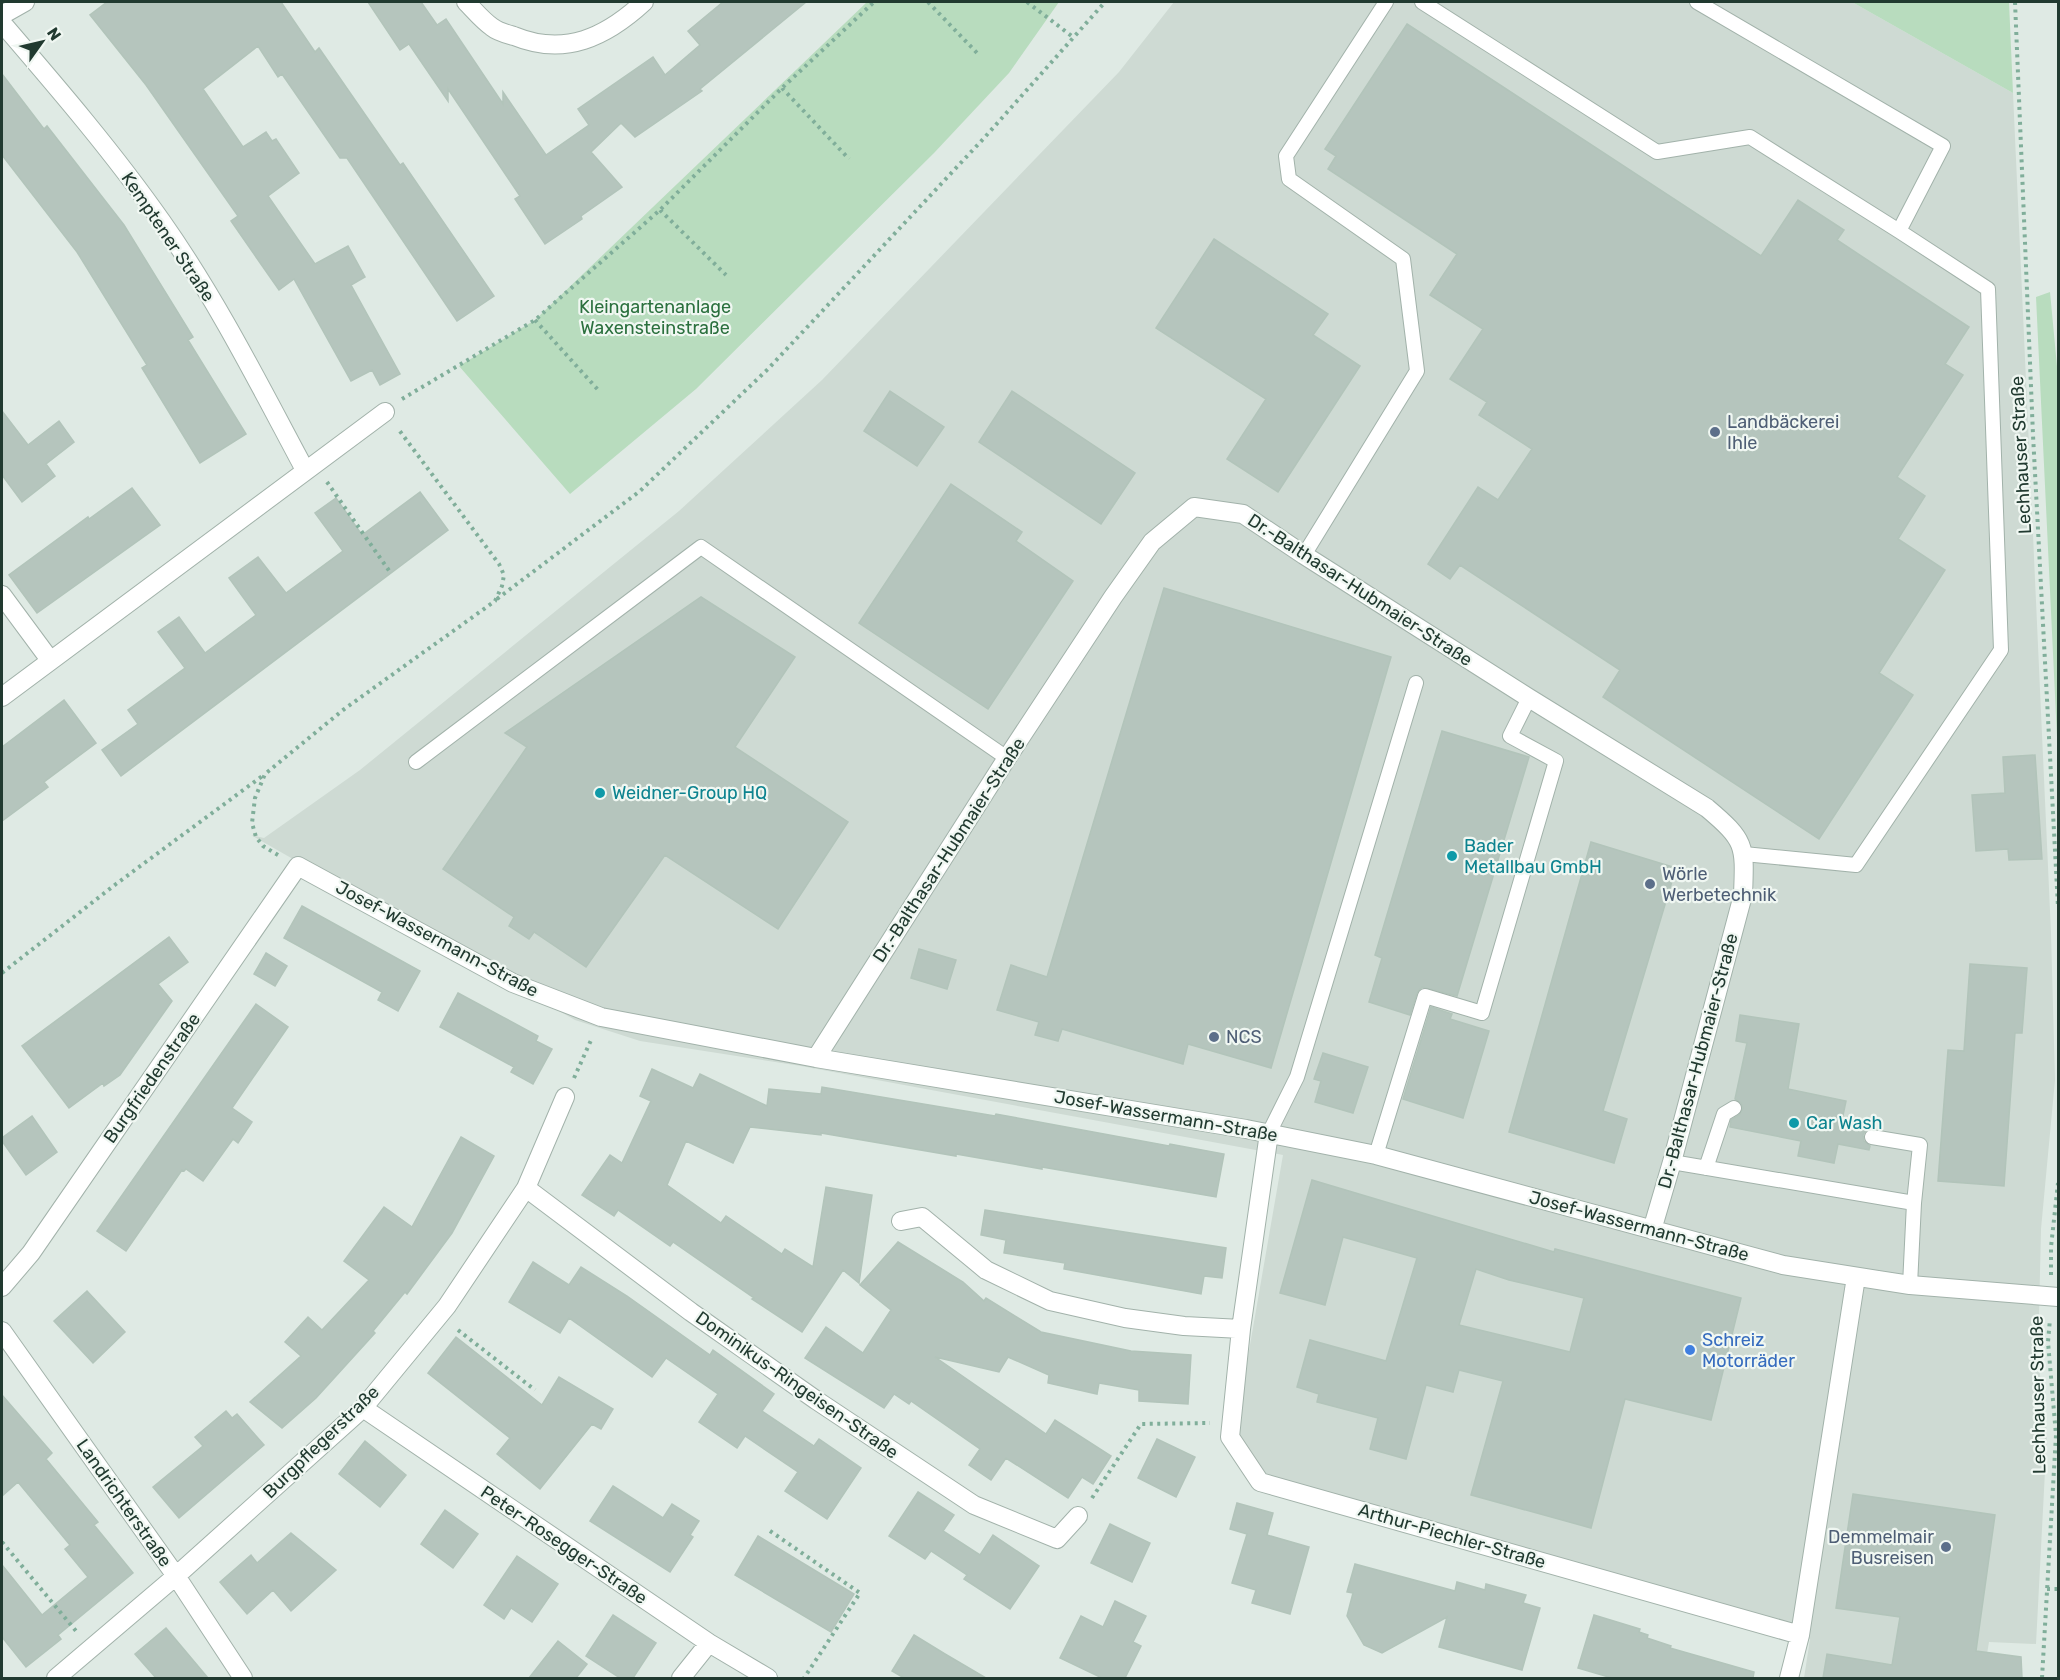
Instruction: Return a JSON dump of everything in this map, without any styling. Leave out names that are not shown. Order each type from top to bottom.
[{"type":"street","points":[[2,15],[25,2]]},
{"type":"street","points":[[466,2],[493,28],[524,40],[549,46],[575,43],[603,32],[644,2]]},
{"type":"street","name":"Kemptener Straße","points":[[2,23],[80,113],[162,222],[232,334],[310,467]]},
{"type":"street","points":[[2,697],[385,412]]},
{"type":"street","name":"Dr.-Balthasar-Hubmaier-Straße","points":[[816,1058],[1007,758],[1152,542],[1194,507],[1243,514],[1529,698],[1707,808],[1732,830],[1744,854],[1743,895],[1652,1230]]},
{"type":"street","points":[[2,595],[50,660]]},
{"type":"street","name":"Josef-Wassermann-Straße","points":[[298,866],[513,983],[601,1017],[816,1058],[1269,1133],[1376,1155],[1783,1265],[1910,1285],[2055,1297]]},
{"type":"street","name":"Burgfriedenstraße","points":[[2,1287],[31,1253],[298,866]]},
{"type":"street","name":"Burgpflegerstraße","points":[[56,1678],[177,1576],[363,1408],[439,1315],[526,1188],[565,1097]]},
{"type":"street","name":"Arthur-Piechler-Straße","points":[[1269,1133],[1241,1329],[1230,1437],[1260,1482],[1800,1635]]},
{"type":"street","name":"Dominikus-Ringeisen-Straße","points":[[526,1188],[691,1312],[816,1400],[974,1505],[1057,1539],[1078,1516]]},
{"type":"street","points":[[901,1221],[922,1217],[986,1270],[1050,1301],[1125,1318],[1241,1329]]},
{"type":"street","points":[[1789,1678],[1800,1635],[1856,1277]]},
{"type":"street","name":"Landrichterstraße","points":[[2,1330],[177,1576],[243,1678]]},
{"type":"street","name":"Peter-Rosegger-Straße","points":[[363,1408],[709,1643],[768,1678]]},
{"type":"street","points":[[681,1678],[709,1643]]},
{"type":"lane","points":[[1304,555],[1417,371],[1404,259],[1289,179],[1286,156],[1386,2]]},
{"type":"lane","points":[[1422,2],[1657,152],[1750,137],[1988,289],[2001,650],[1856,865],[1744,854]]},
{"type":"lane","points":[[1697,2],[1943,146],[1899,231]]},
{"type":"lane","points":[[416,762],[701,547],[1007,758]]},
{"type":"lane","points":[[1269,1133],[1297,1077],[1416,683]]},
{"type":"lane","points":[[1376,1155],[1425,996],[1482,1013],[1556,761],[1510,736],[1529,698]]},
{"type":"lane","points":[[1706,1168],[1724,1113],[1734,1108]]},
{"type":"lane","points":[[1872,1137],[1920,1145],[1914,1203],[1910,1285]]},
{"type":"lane","points":[[1672,1162],[1914,1203]]},
{"type":"path","points":[[495,601],[504,574],[499,564],[385,412],[418,388],[535,320],[660,210],[782,88],[874,2]]},
{"type":"path","points":[[928,2],[979,55]]},
{"type":"path","points":[[1028,2],[1038,2]]},
{"type":"path","points":[[1028,2],[1073,37]]},
{"type":"path","points":[[2,973],[116,884],[265,774],[343,710],[495,601],[640,491],[768,369],[985,136],[1105,2]]},
{"type":"path","name":"Lechhauser Straße","points":[[2015,2],[2033,435],[2058,907]]},
{"type":"path","points":[[782,88],[849,159]]},
{"type":"path","points":[[660,210],[726,275]]},
{"type":"path","points":[[535,320],[600,392]]},
{"type":"path","points":[[310,467],[390,572]]},
{"type":"path","points":[[265,774],[258,787],[252,815],[256,837],[263,846],[298,866]]},
{"type":"path","points":[[565,1097],[601,1017]]},
{"type":"path","name":"Lechhauser Straße","points":[[2042,1678],[2056,1435],[2048,1342],[2055,1297],[2050,1246],[2058,1184]]},
{"type":"path","points":[[439,1315],[535,1390]]},
{"type":"path","points":[[1078,1516],[1141,1424],[1231,1422]]},
{"type":"path","points":[[770,1531],[860,1593],[804,1678]]},
{"type":"path","points":[[2,1542],[91,1649]]},
{"type":"path","points":[[2047,1589],[2058,1589]]},
{"type":"shaded area","points":[[1174,2],[1852,2],[2013,93],[2051,933],[2055,1080],[2041,1229],[2038,1359],[2047,1433],[2036,1644],[1989,1642],[1983,1678],[1804,1678],[1810,1639],[1262,1483],[1234,1437],[1283,1155],[801,1066],[640,1041],[575,1020],[251,835],[264,838],[360,770],[679,511],[822,380],[1119,72]]},
{"type":"green space","name":"Kleingartenanlage Waxensteinstraße","points":[[867,2],[1059,2],[1009,73],[934,153],[696,389],[570,494],[459,366],[535,320]]},
{"type":"green space","points":[[1852,2],[2009,2],[2013,93]]},
{"type":"green space","points":[[2050,292],[2058,377],[2058,758],[2036,297]]},
{"type":"building","points":[[107,2],[281,2],[315,52],[319,48],[400,165],[403,163],[494,296],[457,321],[347,158],[340,158],[282,74],[278,77],[258,46],[203,89],[243,147],[266,132],[272,141],[276,139],[299,173],[268,196],[315,264],[348,246],[365,277],[351,285],[400,374],[380,385],[372,370],[351,381],[294,279],[279,290],[231,221],[238,216],[146,85],[90,15]]},
{"type":"building","points":[[368,2],[421,2],[437,25],[446,19],[503,104],[503,92],[546,155],[589,125],[578,109],[653,57],[665,75],[700,45],[688,31],[723,2],[806,2],[700,89],[702,91],[635,137],[621,123],[591,152],[622,187],[581,216],[582,219],[545,244],[515,199],[520,196],[448,89],[448,101],[409,44],[400,50]]},
{"type":"building","name":"Landbäckerei Ihle","points":[[1407,24],[1761,256],[1798,200],[1844,230],[1837,240],[1969,327],[1945,364],[1963,375],[1897,477],[1925,496],[1898,539],[1945,570],[1879,673],[1913,695],[1819,839],[1603,697],[1620,670],[1460,565],[1450,579],[1428,564],[1478,487],[1498,500],[1532,449],[1479,415],[1487,402],[1450,379],[1483,329],[1430,295],[1457,254],[1328,169],[1336,156],[1325,149]]},
{"type":"building","points":[[2,74],[44,129],[47,126],[124,225],[193,337],[188,340],[246,434],[200,463],[142,368],[147,365],[77,252],[2,155]]},
{"type":"building","points":[[1214,239],[1328,314],[1313,335],[1360,366],[1278,492],[1227,459],[1266,399],[1156,328]]},
{"type":"building","points":[[890,391],[944,427],[917,466],[864,431]]},
{"type":"building","points":[[1012,391],[1135,473],[1101,524],[979,442]]},
{"type":"building","points":[[2,411],[28,445],[59,421],[74,442],[46,464],[55,476],[22,502],[2,475]]},
{"type":"building","points":[[951,484],[1022,532],[1016,541],[1073,581],[988,709],[859,623]]},
{"type":"building","points":[[132,488],[160,525],[37,613],[9,575]]},
{"type":"building","points":[[420,492],[448,530],[121,776],[102,750],[138,724],[128,710],[185,668],[158,632],[179,617],[205,653],[256,615],[229,578],[258,557],[286,593],[343,551],[315,513],[336,498],[362,535]]},
{"type":"building","points":[[1164,588],[1391,657],[1271,1068],[1188,1044],[1183,1064],[1062,1029],[1058,1041],[1035,1035],[1039,1022],[997,1010],[1011,965],[1047,977]]},
{"type":"building","name":"Weidner-Group HQ","points":[[701,597],[795,657],[735,747],[848,822],[778,929],[665,855],[586,967],[534,932],[529,939],[509,926],[514,917],[443,869],[527,747],[505,733]]},
{"type":"building","points":[[64,700],[96,743],[44,782],[48,787],[2,821],[2,747]]},
{"type":"building","name":"Bader Metallbau GmbH","points":[[1442,731],[1529,757],[1457,996],[1422,987],[1417,993],[1410,1015],[1369,1002],[1382,958],[1375,955]]},
{"type":"building","points":[[2035,755],[2042,859],[2009,860],[2008,849],[1976,851],[1972,795],[2005,793],[2003,757]]},
{"type":"building","points":[[1591,842],[1676,868],[1603,1111],[1627,1119],[1614,1163],[1509,1132]]},
{"type":"building","points":[[302,906],[420,971],[398,1011],[378,1000],[382,992],[284,938]]},
{"type":"building","points":[[169,937],[188,962],[158,984],[172,1001],[120,1075],[104,1086],[103,1083],[69,1108],[22,1046]]},
{"type":"building","points":[[919,949],[956,960],[947,989],[911,978]]},
{"type":"building","points":[[266,953],[287,966],[275,986],[254,974]]},
{"type":"building","points":[[1970,964],[2027,968],[2022,1033],[2015,1033],[2004,1186],[1938,1181],[1948,1050],[1964,1051]]},
{"type":"building","points":[[458,993],[538,1036],[536,1041],[552,1049],[533,1084],[511,1072],[514,1067],[440,1027]]},
{"type":"building","points":[[256,1004],[288,1027],[232,1108],[252,1122],[238,1143],[233,1139],[203,1181],[186,1169],[182,1170],[126,1251],[97,1231]]},
{"type":"building","points":[[1431,1007],[1452,1014],[1450,1019],[1489,1031],[1463,1118],[1403,1099]]},
{"type":"building","name":"Car Wash","points":[[1740,1015],[1799,1024],[1788,1089],[1846,1101],[1842,1120],[1874,1127],[1865,1131],[1863,1135],[1864,1141],[1870,1146],[1869,1150],[1838,1144],[1834,1163],[1798,1156],[1801,1141],[1730,1127],[1731,1120],[1739,1115],[1743,1108],[1741,1103],[1735,1099],[1747,1043],[1736,1041]]},
{"type":"building","points":[[1323,1053],[1368,1067],[1353,1113],[1315,1102],[1321,1081],[1314,1079]]},
{"type":"building","points":[[652,1069],[693,1088],[700,1074],[767,1106],[769,1089],[821,1094],[822,1087],[995,1116],[996,1114],[1224,1154],[1216,1197],[821,1133],[821,1135],[750,1127],[733,1163],[686,1141],[667,1185],[721,1223],[726,1216],[782,1254],[785,1249],[813,1267],[826,1187],[872,1195],[859,1283],[843,1270],[802,1332],[673,1242],[670,1246],[618,1210],[614,1216],[582,1195],[610,1155],[622,1163],[651,1101],[640,1096]]},
{"type":"building","points":[[32,1116],[57,1152],[26,1175],[2,1138]]},
{"type":"building","points":[[461,1137],[494,1156],[452,1233],[407,1294],[405,1292],[373,1331],[375,1333],[316,1398],[282,1428],[250,1402],[301,1356],[285,1342],[308,1317],[322,1330],[369,1280],[344,1261],[384,1207],[412,1227]]},
{"type":"building","points":[[1312,1180],[1554,1252],[1555,1249],[1741,1298],[1711,1420],[1625,1399],[1591,1528],[1471,1495],[1503,1381],[1459,1370],[1453,1392],[1426,1385],[1406,1459],[1370,1449],[1378,1418],[1317,1402],[1319,1394],[1297,1387],[1310,1340],[1386,1361],[1417,1258],[1343,1237],[1325,1305],[1280,1293]],"holes":[[[1476,1269],[1509,1280],[1584,1298],[1570,1352],[1459,1325]]]},
{"type":"building","points":[[985,1210],[1226,1248],[1222,1278],[1204,1276],[1201,1294],[1064,1269],[1065,1263],[1004,1253],[1006,1240],[981,1235]]},
{"type":"building","points":[[898,1242],[963,1282],[984,1301],[986,1298],[1041,1332],[1131,1351],[1191,1355],[1188,1404],[1139,1401],[1139,1390],[1099,1383],[1097,1394],[1048,1383],[1049,1375],[1008,1357],[999,1372],[935,1357],[1046,1434],[1055,1420],[1111,1456],[1093,1484],[1082,1477],[1068,1498],[1006,1458],[991,1480],[969,1465],[980,1449],[911,1401],[909,1404],[894,1394],[884,1408],[805,1358],[826,1327],[863,1353],[891,1310],[860,1285]]},
{"type":"building","points":[[533,1262],[569,1285],[581,1267],[627,1296],[710,1355],[713,1350],[774,1394],[762,1411],[814,1446],[819,1439],[861,1468],[827,1519],[785,1491],[798,1472],[745,1436],[737,1448],[699,1422],[718,1394],[666,1358],[652,1377],[569,1318],[560,1333],[509,1302]]},
{"type":"building","points":[[87,1291],[125,1332],[93,1363],[54,1321]]},
{"type":"building","points":[[456,1337],[542,1405],[559,1377],[613,1409],[601,1429],[592,1424],[540,1489],[497,1454],[510,1438],[428,1373]]},
{"type":"building","points":[[2,1395],[52,1453],[46,1459],[98,1522],[94,1525],[133,1573],[58,1635],[61,1639],[26,1667],[2,1637],[2,1565],[42,1615],[88,1577],[65,1549],[70,1545],[18,1482],[2,1496]]},
{"type":"building","points":[[226,1411],[232,1418],[237,1414],[264,1445],[179,1518],[153,1487],[203,1446],[195,1437]]},
{"type":"building","points":[[1157,1439],[1195,1457],[1176,1497],[1138,1478]]},
{"type":"building","points":[[365,1441],[406,1475],[380,1507],[339,1474]]},
{"type":"building","points":[[613,1486],[663,1518],[672,1504],[699,1521],[690,1535],[693,1537],[670,1572],[590,1521]]},
{"type":"building","points":[[918,1492],[954,1515],[943,1531],[980,1555],[993,1535],[1039,1566],[1010,1609],[964,1579],[967,1575],[931,1551],[925,1559],[889,1536]]},
{"type":"building","points":[[1853,1494],[1995,1515],[1976,1651],[2021,1657],[2022,1678],[1823,1678],[1827,1654],[1892,1665],[1900,1617],[1836,1608]]},
{"type":"building","points":[[1237,1503],[1273,1513],[1267,1535],[1309,1547],[1290,1614],[1252,1603],[1256,1590],[1232,1583],[1247,1534],[1230,1529]]},
{"type":"building","points":[[445,1510],[478,1534],[453,1568],[421,1544]]},
{"type":"building","points":[[1110,1524],[1150,1543],[1132,1582],[1091,1563]]},
{"type":"building","points":[[291,1533],[336,1570],[291,1611],[273,1590],[247,1614],[220,1582],[251,1555],[257,1563]]},
{"type":"building","points":[[758,1536],[854,1594],[831,1632],[735,1575]]},
{"type":"building","points":[[517,1556],[558,1584],[532,1622],[511,1608],[504,1619],[484,1605]]},
{"type":"building","points":[[1355,1564],[1455,1591],[1457,1582],[1485,1590],[1486,1584],[1526,1595],[1523,1603],[1540,1608],[1522,1670],[1439,1647],[1447,1617],[1382,1653],[1364,1645],[1347,1616],[1353,1593],[1347,1592]]},
{"type":"building","points":[[1115,1601],[1146,1616],[1133,1642],[1141,1646],[1125,1678],[1102,1678],[1060,1658],[1081,1616],[1103,1627]]},
{"type":"building","points":[[613,1615],[656,1643],[633,1678],[620,1678],[586,1656]]},
{"type":"building","points":[[1594,1615],[1640,1629],[1639,1632],[1648,1635],[1647,1638],[1671,1646],[1670,1648],[1754,1672],[1753,1678],[1612,1678],[1578,1668]]},
{"type":"building","points":[[166,1628],[208,1678],[156,1678],[135,1654]]},
{"type":"building","points":[[914,1635],[986,1678],[904,1678],[892,1671]]},
{"type":"building","points":[[558,1641],[587,1664],[576,1678],[529,1678]]},
{"type":"place","name":"Landbäckerei Ihle","points":[[1715,432]]},
{"type":"place","name":"Weidner-Group HQ","points":[[600,793]]},
{"type":"place","name":"Bader Metallbau GmbH","points":[[1452,856]]},
{"type":"place","name":"Wörle Werbetechnik","points":[[1650,884]]},
{"type":"place","name":"NCS","points":[[1214,1037]]},
{"type":"place","name":"Car Wash","points":[[1794,1123]]},
{"type":"place","name":"Schreiz Motorräder","points":[[1690,1350]]},
{"type":"place","name":"Demmelmair Busreisen","points":[[1946,1547]]}]
